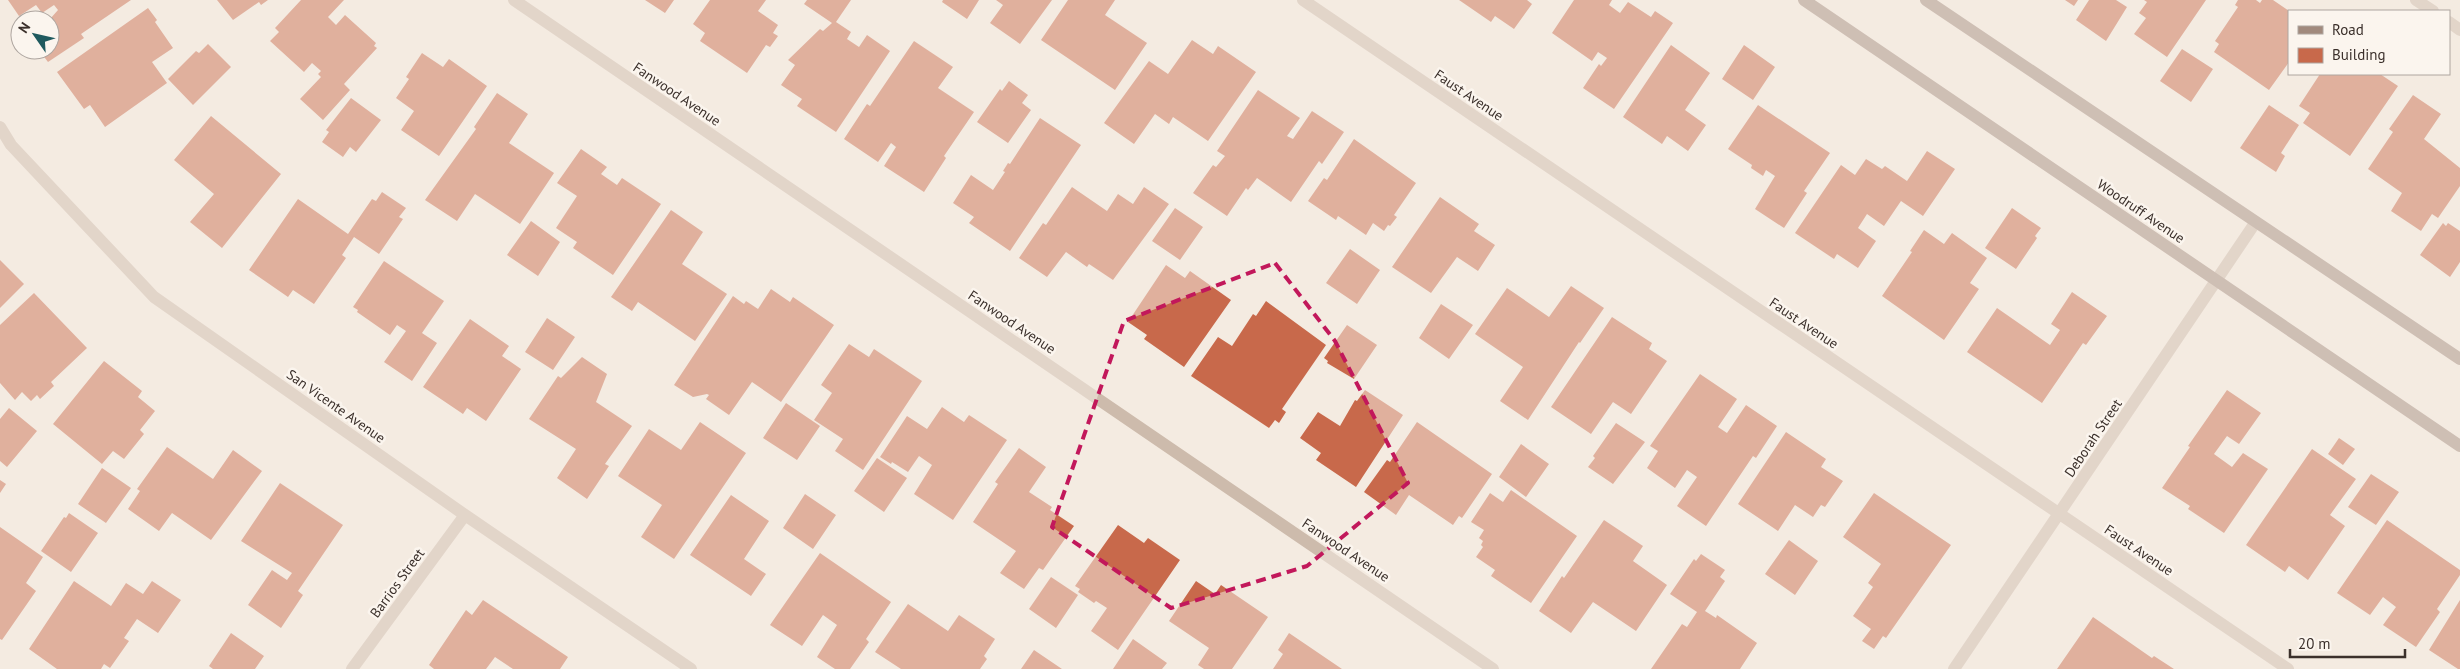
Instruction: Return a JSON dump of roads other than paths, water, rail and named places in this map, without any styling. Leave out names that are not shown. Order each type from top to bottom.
[{"type":"main road","name":"Woodruff Avenue","points":[[1804,0],[2460,446]]},
{"type":"main road","points":[[1926,0],[2255,223],[2460,359]]},
{"type":"street","name":"Fanwood Avenue","points":[[514,0],[1493,669]]},
{"type":"street","name":"Faust Avenue","points":[[1303,0],[2288,669]]},
{"type":"street","points":[[2416,0],[2431,10]]},
{"type":"street","name":"San Vicente Avenue","points":[[0,127],[11,145],[154,296],[465,515],[691,669]]},
{"type":"street","name":"Deborah Street","points":[[1954,669],[2060,515],[2255,223]]},
{"type":"street","name":"Barrios Street","points":[[352,669],[465,515]]}]
